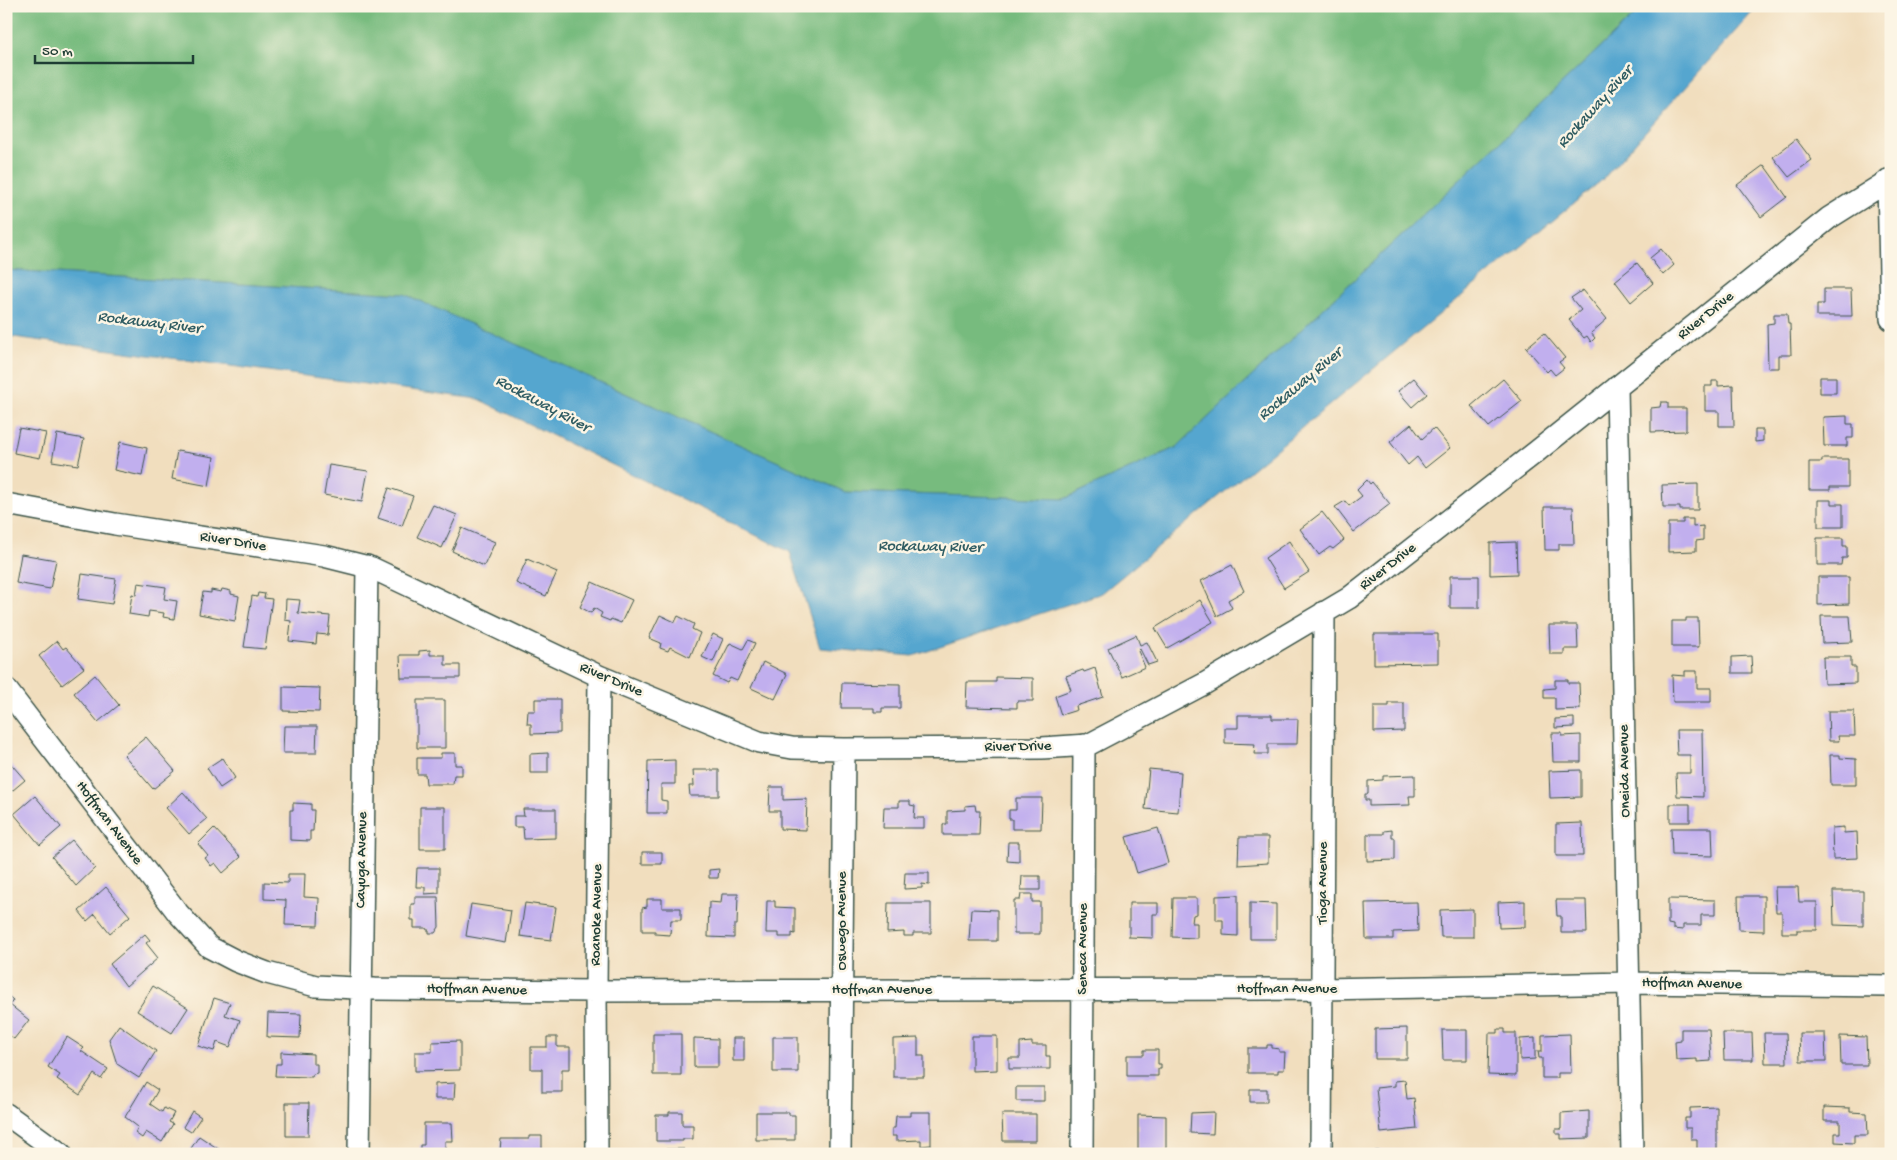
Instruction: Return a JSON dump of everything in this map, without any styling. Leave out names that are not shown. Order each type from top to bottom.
[{"type":"street","points":[[1889,180],[1891,318]]},
{"type":"street","name":"River Drive","points":[[6,504],[115,524],[324,556],[366,566],[599,676],[759,742],[792,748],[844,749],[1042,748],[1088,745],[1204,684],[1349,598],[1828,218],[1889,180]]},
{"type":"street","name":"Oneida Avenue","points":[[1617,387],[1632,1154]]},
{"type":"street","name":"Cayuga Avenue","points":[[359,1154],[366,566]]},
{"type":"street","name":"Tioga Avenue","points":[[1321,1154],[1324,612]]},
{"type":"street","name":"Roanoke Avenue","points":[[597,1154],[596,991],[599,676]]},
{"type":"street","name":"Hoffman Avenue","points":[[6,689],[178,913],[210,946],[236,961],[267,973],[316,986],[596,991],[1322,989],[1629,983],[1891,986]]},
{"type":"street","name":"Seneca Avenue","points":[[1082,1154],[1084,745]]},
{"type":"street","name":"Oswego Avenue","points":[[840,1154],[844,749]]},
{"type":"street","points":[[6,1114],[60,1154]]},
{"type":"green space","points":[[6,6],[1644,6],[1177,447],[1064,499],[845,492],[404,294],[6,270]]},
{"type":"water","name":"Rockaway River","points":[[1644,6],[1758,6],[1602,180],[1102,593],[913,656],[820,648],[790,552],[478,399],[6,336],[6,270],[404,294],[845,492],[1064,499],[1177,447]]},
{"type":"building","points":[[1796,139],[1812,160],[1789,177],[1773,157]]},
{"type":"building","points":[[1764,165],[1787,197],[1761,217],[1737,185]]},
{"type":"building","points":[[1661,249],[1674,265],[1663,275],[1650,258]]},
{"type":"building","points":[[1637,263],[1653,283],[1631,302],[1615,281]]},
{"type":"building","points":[[1824,289],[1851,289],[1852,316],[1817,316],[1817,304],[1824,304]]},
{"type":"building","points":[[1583,290],[1607,319],[1591,333],[1595,338],[1591,342],[1587,336],[1584,338],[1569,320],[1581,310],[1571,298]]},
{"type":"building","points":[[1774,314],[1787,314],[1788,324],[1790,324],[1791,355],[1779,355],[1779,368],[1768,368],[1767,324],[1774,323]]},
{"type":"building","points":[[1544,333],[1565,358],[1559,362],[1564,368],[1555,375],[1550,369],[1547,372],[1526,348]]},
{"type":"building","points":[[1820,377],[1836,377],[1836,393],[1820,393]]},
{"type":"building","points":[[1414,378],[1427,394],[1412,407],[1398,391]]},
{"type":"building","points":[[1503,379],[1522,401],[1489,427],[1471,406]]},
{"type":"building","points":[[1712,381],[1718,381],[1718,386],[1733,385],[1734,426],[1719,426],[1719,411],[1705,411],[1705,386],[1712,386]]},
{"type":"building","points":[[1661,402],[1668,402],[1668,408],[1686,408],[1686,431],[1651,432],[1651,408],[1660,407]]},
{"type":"building","points":[[1847,416],[1847,424],[1853,424],[1853,438],[1847,438],[1847,446],[1824,446],[1823,417]]},
{"type":"building","points":[[1411,424],[1422,439],[1434,428],[1450,448],[1425,468],[1417,457],[1408,465],[1390,442]]},
{"type":"building","points":[[19,428],[46,433],[40,458],[14,453]]},
{"type":"building","points":[[1755,430],[1763,430],[1763,441],[1755,442]]},
{"type":"building","points":[[57,434],[84,439],[78,465],[52,461]]},
{"type":"building","points":[[120,442],[147,448],[142,476],[114,470]]},
{"type":"building","points":[[177,451],[214,457],[209,486],[172,479]]},
{"type":"building","points":[[1822,459],[1848,459],[1848,487],[1830,487],[1830,490],[1809,490],[1809,462],[1822,462]]},
{"type":"building","points":[[329,465],[368,471],[362,502],[324,495]]},
{"type":"building","points":[[1367,480],[1370,484],[1372,482],[1390,504],[1354,532],[1335,507],[1345,501],[1349,506],[1362,496],[1357,490]]},
{"type":"building","points":[[1698,484],[1698,510],[1680,510],[1680,507],[1663,507],[1662,485]]},
{"type":"building","points":[[389,488],[413,496],[402,526],[378,518]]},
{"type":"building","points":[[1818,500],[1831,500],[1831,504],[1843,504],[1843,527],[1818,527]]},
{"type":"building","points":[[433,505],[457,515],[442,548],[417,537]]},
{"type":"building","points":[[1544,507],[1573,507],[1574,544],[1559,544],[1559,550],[1545,550]]},
{"type":"building","points":[[1322,512],[1344,540],[1333,549],[1330,547],[1319,555],[1300,529]]},
{"type":"building","points":[[1683,519],[1693,519],[1693,527],[1703,526],[1703,540],[1696,541],[1696,551],[1668,552],[1668,523],[1683,523]]},
{"type":"building","points":[[462,528],[495,542],[484,566],[452,551]]},
{"type":"building","points":[[1817,538],[1843,538],[1843,546],[1847,546],[1847,558],[1842,558],[1841,565],[1817,565]]},
{"type":"building","points":[[1289,541],[1309,572],[1284,588],[1265,558]]},
{"type":"building","points":[[1516,542],[1517,574],[1490,575],[1490,543]]},
{"type":"building","points":[[21,554],[56,560],[50,589],[16,583]]},
{"type":"building","points":[[527,559],[557,572],[546,596],[516,583]]},
{"type":"building","points":[[1232,565],[1244,591],[1228,600],[1232,608],[1217,616],[1201,581]]},
{"type":"building","points":[[82,574],[116,579],[112,604],[78,599]]},
{"type":"building","points":[[1450,576],[1479,576],[1479,608],[1450,608]]},
{"type":"building","points":[[1818,577],[1849,577],[1849,604],[1818,605]]},
{"type":"building","points":[[592,582],[632,600],[621,623],[600,617],[602,613],[594,608],[591,613],[580,607]]},
{"type":"building","points":[[138,583],[166,587],[164,599],[177,601],[174,619],[163,617],[164,613],[149,611],[148,617],[129,614],[132,594],[136,595]]},
{"type":"building","points":[[222,589],[231,591],[231,594],[239,596],[235,621],[199,614],[203,592],[211,593],[211,590],[221,592]]},
{"type":"building","points":[[258,593],[265,594],[264,598],[272,599],[265,649],[244,647],[252,596],[257,597]]},
{"type":"building","points":[[286,599],[300,600],[298,613],[330,616],[328,635],[317,634],[316,644],[289,641],[291,621],[285,620]]},
{"type":"building","points":[[1200,600],[1213,622],[1167,648],[1155,628]]},
{"type":"building","points":[[660,615],[675,622],[678,616],[694,624],[692,629],[700,633],[690,657],[670,647],[668,651],[660,648],[661,643],[649,638]]},
{"type":"building","points":[[1821,616],[1850,616],[1852,642],[1822,643]]},
{"type":"building","points":[[1686,618],[1698,618],[1699,647],[1672,647],[1672,621],[1686,621]]},
{"type":"building","points":[[1549,625],[1577,625],[1578,649],[1564,649],[1564,654],[1550,654]]},
{"type":"building","points":[[713,634],[723,639],[713,662],[702,657]]},
{"type":"building","points":[[1374,634],[1438,634],[1438,663],[1374,664]]},
{"type":"building","points":[[1136,635],[1140,645],[1147,642],[1157,662],[1148,665],[1140,649],[1138,651],[1145,667],[1122,677],[1108,648]]},
{"type":"building","points":[[748,640],[755,643],[737,681],[730,678],[727,683],[713,676],[730,643],[743,649]]},
{"type":"building","points":[[57,641],[63,649],[66,647],[84,668],[62,685],[39,656]]},
{"type":"building","points":[[430,650],[430,655],[445,655],[445,665],[460,665],[460,678],[401,678],[400,655],[419,655],[419,651]]},
{"type":"building","points":[[1751,656],[1752,673],[1732,673],[1732,657]]},
{"type":"building","points":[[1823,657],[1851,657],[1851,667],[1856,667],[1856,683],[1824,684]]},
{"type":"building","points":[[763,662],[787,674],[775,699],[751,688]]},
{"type":"building","points":[[1095,668],[1103,697],[1076,706],[1077,710],[1061,715],[1055,696],[1071,690],[1066,676]]},
{"type":"building","points":[[1685,671],[1697,671],[1697,688],[1711,688],[1711,702],[1673,702],[1672,675],[1685,676]]},
{"type":"building","points":[[95,675],[119,705],[98,722],[74,693]]},
{"type":"building","points":[[996,677],[1033,678],[1033,701],[1017,701],[1017,708],[966,707],[967,682],[996,682]]},
{"type":"building","points":[[1555,680],[1568,680],[1568,683],[1579,683],[1580,709],[1555,710],[1555,698],[1544,698],[1544,689],[1555,688]]},
{"type":"building","points":[[842,683],[900,684],[900,708],[882,708],[882,712],[874,712],[874,708],[841,708]]},
{"type":"building","points":[[283,687],[320,688],[319,712],[283,711]]},
{"type":"building","points":[[535,699],[560,699],[560,733],[531,734],[531,724],[527,724],[528,711],[535,711]]},
{"type":"building","points":[[417,700],[445,700],[445,748],[417,748]]},
{"type":"building","points":[[1389,703],[1404,703],[1404,731],[1374,732],[1374,706],[1389,706]]},
{"type":"building","points":[[1828,711],[1854,711],[1855,736],[1838,736],[1839,741],[1829,741]]},
{"type":"building","points":[[1238,715],[1272,715],[1272,719],[1298,719],[1297,744],[1268,744],[1268,754],[1254,754],[1255,744],[1225,743],[1225,728],[1238,728]]},
{"type":"building","points":[[1574,718],[1574,727],[1555,728],[1555,719]]},
{"type":"building","points":[[284,726],[317,726],[316,753],[283,753]]},
{"type":"building","points":[[1676,730],[1702,730],[1703,797],[1677,796],[1676,773],[1690,773],[1690,755],[1677,755]]},
{"type":"building","points":[[1552,733],[1562,733],[1562,736],[1581,735],[1581,762],[1553,762]]},
{"type":"building","points":[[146,737],[175,771],[153,789],[124,755]]},
{"type":"building","points":[[441,753],[455,753],[455,765],[462,765],[462,775],[454,775],[453,784],[426,784],[425,774],[417,774],[417,758],[441,758]]},
{"type":"building","points":[[548,753],[548,773],[530,773],[530,754]]},
{"type":"building","points":[[1830,755],[1840,755],[1840,758],[1856,759],[1856,785],[1831,785]]},
{"type":"building","points":[[6,758],[25,780],[6,796]]},
{"type":"building","points":[[222,758],[235,778],[220,788],[207,768]]},
{"type":"building","points":[[675,760],[675,784],[661,784],[661,800],[667,801],[667,813],[647,813],[648,761]]},
{"type":"building","points":[[1149,769],[1181,772],[1178,812],[1145,809]]},
{"type":"building","points":[[693,770],[719,770],[719,796],[690,796],[689,786],[694,786]]},
{"type":"building","points":[[1581,770],[1581,797],[1550,798],[1549,771]]},
{"type":"building","points":[[1415,775],[1415,796],[1409,796],[1410,805],[1369,806],[1369,800],[1365,800],[1365,794],[1368,794],[1368,781],[1383,780],[1383,776]]},
{"type":"building","points":[[770,787],[783,787],[783,800],[807,799],[806,830],[780,829],[780,811],[769,811]]},
{"type":"building","points":[[183,792],[207,819],[189,834],[166,808]]},
{"type":"building","points":[[35,796],[61,827],[40,845],[14,814]]},
{"type":"building","points":[[1016,798],[1042,798],[1041,829],[1012,829],[1012,819],[1009,819],[1009,810],[1016,810]]},
{"type":"building","points":[[899,801],[910,801],[910,805],[915,806],[914,818],[924,818],[924,828],[883,828],[884,807],[899,807]]},
{"type":"building","points":[[293,803],[311,804],[311,810],[314,810],[313,831],[310,831],[310,841],[290,840],[290,810],[293,810]]},
{"type":"building","points":[[1670,804],[1690,804],[1690,822],[1670,822]]},
{"type":"building","points":[[975,805],[976,811],[980,811],[979,835],[943,835],[943,824],[947,824],[947,811],[965,810],[965,806]]},
{"type":"building","points":[[420,807],[445,807],[445,849],[420,849]]},
{"type":"building","points":[[523,809],[556,809],[556,838],[524,839],[523,827],[514,827],[514,816],[524,816]]},
{"type":"building","points":[[1582,823],[1583,856],[1556,856],[1556,824]]},
{"type":"building","points":[[1844,827],[1844,833],[1857,832],[1858,858],[1833,859],[1832,828]]},
{"type":"building","points":[[214,828],[241,857],[223,873],[215,863],[211,866],[205,858],[208,856],[198,844]]},
{"type":"building","points":[[1158,828],[1168,863],[1137,873],[1126,837]]},
{"type":"building","points":[[1671,828],[1712,828],[1713,856],[1672,855]]},
{"type":"building","points":[[1392,830],[1392,838],[1395,838],[1395,860],[1367,861],[1367,834],[1384,834],[1384,831]]},
{"type":"building","points":[[1239,837],[1268,837],[1268,863],[1238,865]]},
{"type":"building","points":[[72,840],[95,868],[76,886],[52,857]]},
{"type":"building","points":[[1008,842],[1019,842],[1019,862],[1007,861]]},
{"type":"building","points":[[642,852],[662,852],[662,864],[642,864]]},
{"type":"building","points":[[417,868],[439,868],[439,893],[425,894],[425,887],[416,887]]},
{"type":"building","points":[[719,869],[718,878],[709,878],[709,870]]},
{"type":"building","points":[[905,873],[929,873],[929,885],[922,884],[922,888],[904,889]]},
{"type":"building","points":[[288,874],[305,874],[304,897],[319,898],[318,926],[285,925],[286,900],[264,899],[264,882],[288,883]]},
{"type":"building","points":[[1022,876],[1040,876],[1040,890],[1021,890]]},
{"type":"building","points":[[106,887],[130,916],[110,933],[95,914],[87,921],[79,911]]},
{"type":"building","points":[[1775,887],[1798,887],[1799,902],[1817,902],[1817,930],[1797,930],[1797,933],[1782,933],[1782,912],[1776,912]]},
{"type":"building","points":[[1833,891],[1863,891],[1863,926],[1834,925]]},
{"type":"building","points":[[722,894],[738,894],[737,925],[734,925],[734,938],[708,937],[709,902],[721,903]]},
{"type":"building","points":[[1021,894],[1032,894],[1032,902],[1040,902],[1040,934],[1014,934],[1014,900],[1020,900]]},
{"type":"building","points":[[1238,895],[1238,936],[1223,935],[1223,920],[1216,920],[1216,896]]},
{"type":"building","points":[[1738,896],[1764,896],[1764,931],[1739,930]]},
{"type":"building","points":[[415,897],[438,897],[439,927],[435,933],[429,933],[429,930],[426,928],[414,928],[414,920],[411,920],[411,904],[415,904]]},
{"type":"building","points":[[1173,898],[1197,898],[1197,914],[1193,915],[1192,923],[1197,923],[1197,938],[1172,937]]},
{"type":"building","points":[[647,899],[662,899],[662,908],[681,908],[681,920],[671,920],[670,935],[655,934],[655,931],[642,931],[642,908],[647,907]]},
{"type":"building","points":[[1668,899],[1715,900],[1715,915],[1701,915],[1701,925],[1683,925],[1683,930],[1673,929],[1673,925],[1668,924]]},
{"type":"building","points":[[1556,900],[1586,900],[1587,933],[1561,933],[1561,916],[1557,916]]},
{"type":"building","points":[[767,901],[775,901],[775,907],[795,908],[795,934],[792,933],[792,937],[779,937],[779,933],[766,933]]},
{"type":"building","points":[[1525,901],[1525,927],[1499,928],[1498,902]]},
{"type":"building","points":[[1417,902],[1418,931],[1393,932],[1393,939],[1366,939],[1365,903]]},
{"type":"building","points":[[525,903],[556,907],[551,940],[520,936]]},
{"type":"building","points":[[888,903],[931,903],[931,933],[913,933],[913,936],[904,936],[904,932],[887,933]]},
{"type":"building","points":[[1129,903],[1158,903],[1158,914],[1153,914],[1153,938],[1129,937]]},
{"type":"building","points":[[1250,903],[1276,904],[1276,939],[1250,939]]},
{"type":"building","points":[[471,904],[511,910],[506,943],[466,936]]},
{"type":"building","points":[[971,909],[997,910],[997,941],[969,941]]},
{"type":"building","points":[[1473,909],[1473,937],[1441,937],[1440,910]]},
{"type":"building","points":[[145,934],[150,940],[146,943],[158,958],[126,986],[110,964]]},
{"type":"building","points":[[153,986],[188,1008],[172,1033],[137,1011]]},
{"type":"building","points":[[6,994],[13,1000],[10,1005],[29,1020],[14,1039],[6,1032]]},
{"type":"building","points":[[214,998],[230,1003],[225,1015],[240,1020],[230,1047],[217,1042],[214,1051],[198,1046]]},
{"type":"building","points":[[268,1013],[301,1014],[300,1038],[267,1037]]},
{"type":"building","points":[[119,1025],[156,1051],[139,1078],[117,1064],[109,1039]]},
{"type":"building","points":[[1407,1028],[1407,1059],[1375,1059],[1375,1029]]},
{"type":"building","points":[[1498,1029],[1505,1029],[1505,1033],[1516,1033],[1516,1076],[1488,1075],[1489,1033],[1498,1033]]},
{"type":"building","points":[[1681,1029],[1709,1029],[1711,1061],[1697,1062],[1697,1059],[1676,1060],[1675,1041],[1681,1040]]},
{"type":"building","points":[[1442,1030],[1467,1030],[1467,1060],[1443,1060]]},
{"type":"building","points":[[1723,1033],[1752,1033],[1753,1060],[1724,1060]]},
{"type":"building","points":[[1764,1033],[1786,1033],[1787,1063],[1765,1063]]},
{"type":"building","points":[[1799,1033],[1825,1033],[1826,1061],[1800,1061]]},
{"type":"building","points":[[653,1034],[681,1034],[681,1075],[653,1075]]},
{"type":"building","points":[[1570,1034],[1571,1073],[1558,1073],[1558,1078],[1542,1078],[1542,1058],[1539,1058],[1538,1051],[1542,1051],[1542,1035]]},
{"type":"building","points":[[972,1036],[997,1036],[997,1070],[972,1071]]},
{"type":"building","points":[[1840,1036],[1866,1037],[1867,1065],[1841,1065]]},
{"type":"building","points":[[67,1037],[84,1048],[81,1051],[108,1069],[101,1079],[94,1074],[80,1095],[57,1079],[60,1075],[48,1067]]},
{"type":"building","points":[[547,1037],[557,1037],[557,1047],[570,1047],[570,1069],[562,1069],[562,1092],[542,1092],[542,1069],[531,1069],[531,1047],[547,1047]]},
{"type":"building","points":[[773,1037],[798,1037],[798,1072],[773,1072]]},
{"type":"building","points":[[694,1038],[718,1039],[718,1067],[694,1067]]},
{"type":"building","points":[[733,1038],[744,1038],[744,1061],[733,1061]]},
{"type":"building","points":[[918,1038],[918,1056],[924,1056],[924,1077],[893,1077],[893,1039]]},
{"type":"building","points":[[1535,1038],[1535,1059],[1520,1060],[1520,1039]]},
{"type":"building","points":[[460,1041],[460,1070],[415,1071],[415,1052],[432,1052],[432,1042]]},
{"type":"building","points":[[1032,1042],[1032,1045],[1046,1045],[1046,1056],[1050,1056],[1050,1069],[1009,1069],[1009,1058],[1020,1058],[1020,1043]]},
{"type":"building","points":[[1267,1045],[1272,1045],[1272,1048],[1279,1049],[1279,1052],[1285,1052],[1284,1070],[1278,1070],[1278,1073],[1248,1073],[1248,1048],[1267,1048]]},
{"type":"building","points":[[1144,1050],[1158,1050],[1158,1064],[1161,1064],[1161,1069],[1158,1069],[1158,1076],[1127,1076],[1127,1055],[1144,1055]]},
{"type":"building","points":[[281,1052],[313,1054],[313,1064],[317,1064],[317,1073],[313,1074],[312,1077],[275,1076],[276,1064],[281,1064]]},
{"type":"building","points":[[1405,1080],[1407,1099],[1414,1098],[1417,1129],[1381,1133],[1376,1088],[1395,1086],[1395,1081]]},
{"type":"building","points":[[146,1082],[158,1090],[150,1104],[162,1112],[164,1108],[174,1113],[169,1122],[173,1124],[162,1142],[146,1132],[142,1138],[135,1133],[138,1127],[125,1117]]},
{"type":"building","points":[[455,1083],[454,1099],[435,1099],[435,1084]]},
{"type":"building","points":[[1016,1087],[1044,1087],[1044,1101],[1016,1101]]},
{"type":"building","points":[[1250,1089],[1267,1089],[1267,1102],[1250,1102]]},
{"type":"building","points":[[286,1103],[309,1103],[308,1136],[286,1136]]},
{"type":"building","points":[[1717,1107],[1717,1154],[1690,1154],[1690,1151],[1697,1151],[1697,1139],[1691,1139],[1691,1128],[1685,1128],[1685,1118],[1690,1118],[1690,1108]]},
{"type":"building","points":[[1824,1107],[1850,1108],[1850,1112],[1867,1113],[1868,1135],[1854,1135],[1854,1143],[1835,1142],[1835,1133],[1840,1133],[1840,1121],[1824,1121]]},
{"type":"building","points":[[192,1111],[201,1117],[191,1132],[183,1127]]},
{"type":"building","points":[[1589,1111],[1589,1138],[1561,1139],[1561,1134],[1556,1134],[1556,1129],[1561,1129],[1561,1113]]},
{"type":"building","points":[[669,1112],[682,1112],[682,1125],[693,1125],[693,1139],[656,1141],[656,1115],[669,1115]]},
{"type":"building","points":[[756,1112],[789,1112],[789,1115],[795,1115],[795,1140],[756,1140]]},
{"type":"building","points":[[910,1112],[931,1112],[931,1145],[921,1146],[921,1140],[896,1141],[896,1136],[892,1136],[892,1128],[895,1128],[896,1116],[910,1116]]},
{"type":"building","points":[[1214,1112],[1213,1134],[1190,1133],[1191,1113]]},
{"type":"building","points":[[1002,1114],[1036,1114],[1036,1141],[1003,1141]]},
{"type":"building","points":[[1138,1115],[1166,1116],[1166,1151],[1138,1151]]},
{"type":"building","points":[[424,1123],[452,1123],[453,1141],[445,1141],[445,1154],[420,1153],[420,1145],[424,1145]]},
{"type":"building","points":[[199,1136],[226,1154],[195,1154],[190,1150]]},
{"type":"building","points":[[529,1136],[542,1136],[542,1154],[511,1154],[511,1152],[500,1151],[501,1139],[529,1139]]},
{"type":"building","points":[[657,1149],[684,1149],[684,1154],[657,1154]]},
{"type":"building","points":[[1401,1150],[1401,1154],[1375,1154],[1375,1151]]}]
